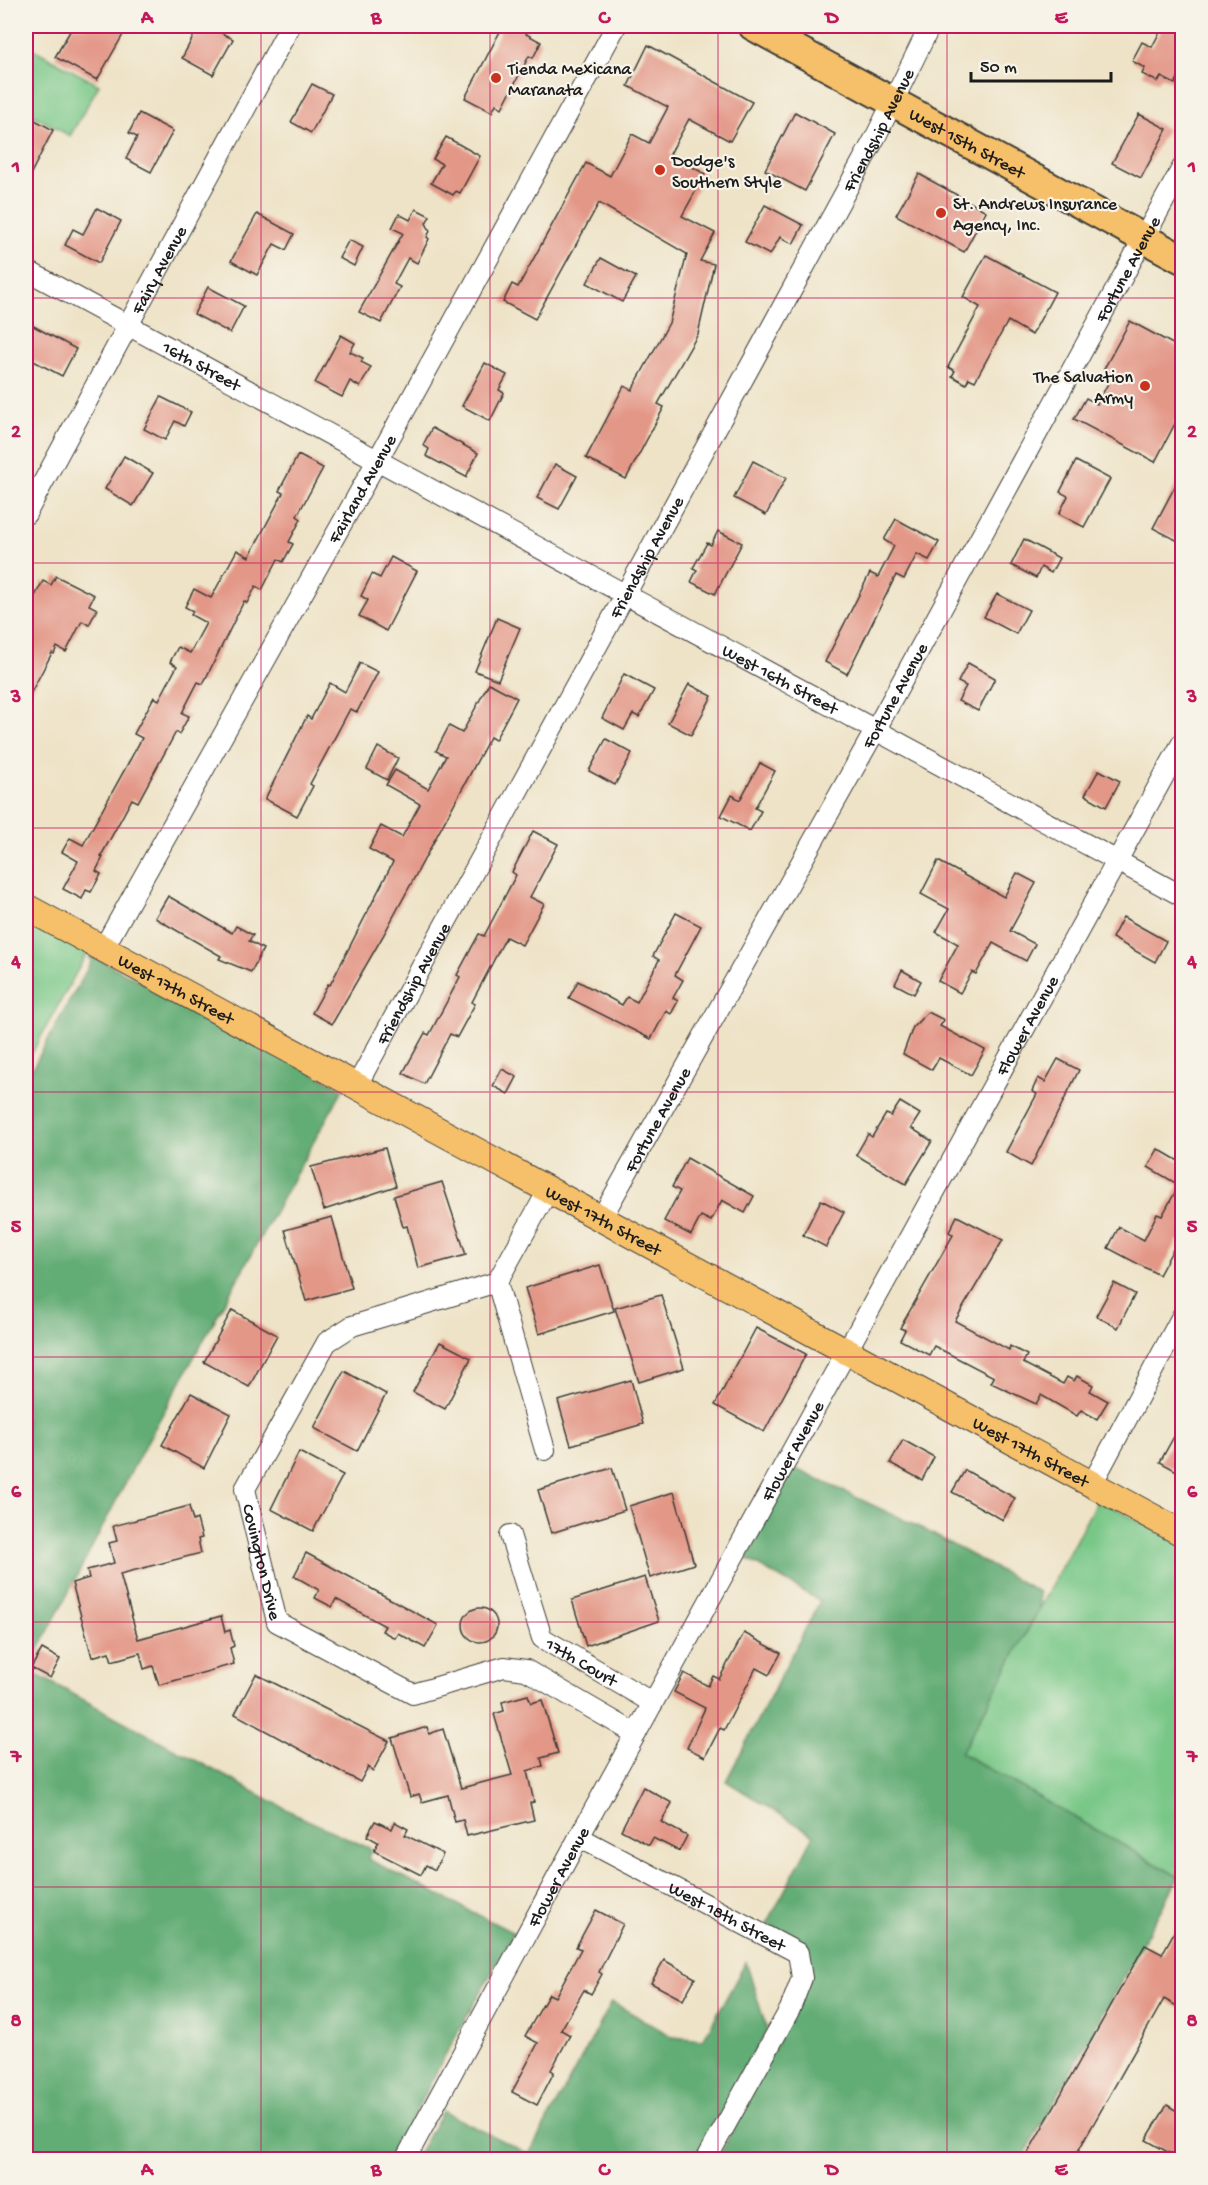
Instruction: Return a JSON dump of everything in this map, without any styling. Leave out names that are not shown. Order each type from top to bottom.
[{"type":"highway","name":"West 15th Street","points":[[753,26],[1182,259]]},
{"type":"main road","name":"West 17th Street","points":[[26,907],[1182,1533]]},
{"type":"street","name":"Fairy Avenue","points":[[26,514],[290,26]]},
{"type":"street","name":"Fairland Avenue","points":[[103,949],[377,461],[616,26]]},
{"type":"street","name":"Friendship Avenue","points":[[357,1086],[893,102],[930,26]]},
{"type":"street","name":"Fortune Avenue","points":[[602,1217],[876,729],[1182,168]]},
{"type":"street","name":"16th Street","points":[[26,270],[377,461]]},
{"type":"street","name":"West 16th Street","points":[[377,461],[1182,896]]},
{"type":"street","name":"Flower Avenue","points":[[405,2160],[579,1837],[849,1351],[1182,743]]},
{"type":"street","points":[[545,1450],[497,1282],[549,1189]]},
{"type":"street","name":"Covington Drive","points":[[497,1282],[352,1326],[327,1342],[245,1489],[277,1622],[412,1694],[504,1667],[526,1670],[636,1734]]},
{"type":"street","points":[[1092,1484],[1182,1316]]},
{"type":"street","name":"17th Court","points":[[510,1535],[542,1638],[653,1703]]},
{"type":"street","name":"West 18th Street","points":[[579,1837],[798,1953],[802,1978],[790,2009],[706,2160]]},
{"type":"green space","points":[[26,45],[99,85],[70,136],[26,111]]},
{"type":"green space","points":[[26,917],[88,951],[26,1064]]},
{"type":"green space","points":[[89,954],[343,1089],[142,1451],[28,1670],[303,1818],[371,1849],[368,1859],[514,1933],[443,2059],[391,2159],[26,2160],[26,1080],[91,962]]},
{"type":"green space","points":[[794,1468],[923,1529],[1039,1592],[1039,1609],[961,1753],[1179,1877],[1022,2159],[717,2160],[812,1975],[807,1953],[799,1942],[767,1924],[814,1835],[726,1781],[820,1601],[744,1557]]},
{"type":"green space","points":[[1098,1499],[1182,1545],[1182,1872],[1179,1877],[961,1753]]},
{"type":"green space","points":[[746,1962],[767,2030],[696,2159],[415,2160],[442,2111],[529,2154],[612,2002],[673,2037],[703,2040]]},
{"type":"building","points":[[73,26],[128,26],[97,80],[55,57]]},
{"type":"building","points":[[199,26],[208,26],[233,39],[213,75],[182,58]]},
{"type":"building","name":"Tienda Mexicana Maranata","points":[[503,26],[520,26],[528,30],[526,34],[541,42],[533,58],[529,56],[502,108],[496,104],[492,112],[465,98]]},
{"type":"building","points":[[1163,26],[1182,26],[1182,70],[1175,84],[1161,77],[1158,82],[1142,74],[1145,68],[1132,61],[1142,42],[1152,47]]},
{"type":"building","points":[[648,45],[752,102],[730,141],[689,119],[670,154],[705,174],[682,216],[715,233],[700,261],[714,264],[698,334],[658,404],[664,407],[626,479],[586,458],[624,386],[632,390],[669,323],[687,254],[599,203],[535,319],[503,302],[512,284],[518,287],[586,163],[610,176],[632,134],[649,143],[668,107],[628,86]]},
{"type":"building","points":[[312,84],[332,94],[311,133],[291,122]]},
{"type":"building","points":[[795,112],[835,134],[805,191],[765,170]]},
{"type":"building","points":[[139,113],[173,131],[151,172],[126,159],[137,137],[129,133]]},
{"type":"building","points":[[1139,114],[1167,129],[1141,178],[1112,163]]},
{"type":"building","points":[[26,115],[53,130],[26,183]]},
{"type":"building","points":[[446,137],[480,156],[460,193],[456,191],[453,195],[431,183],[442,164],[433,159]]},
{"type":"building","name":"St. Andrews Insurance Agency, Inc.","points":[[919,174],[986,211],[964,252],[896,215]]},
{"type":"building","points":[[765,205],[803,225],[793,244],[780,237],[770,255],[745,242]]},
{"type":"building","points":[[97,208],[121,221],[99,263],[65,245],[73,229],[83,234]]},
{"type":"building","points":[[416,209],[430,216],[426,223],[430,231],[427,237],[429,239],[417,263],[408,258],[394,284],[400,287],[381,323],[359,312],[403,233],[392,228],[399,214],[410,220]]},
{"type":"building","points":[[257,214],[294,234],[286,250],[274,244],[257,275],[231,261]]},
{"type":"building","points":[[349,240],[363,247],[354,266],[339,258]]},
{"type":"building","points":[[986,255],[1055,292],[1032,335],[1008,321],[975,381],[969,378],[966,384],[952,376],[955,371],[948,367],[980,307],[963,297]]},
{"type":"building","points":[[601,258],[636,277],[622,302],[587,283]]},
{"type":"building","points":[[208,287],[244,306],[230,333],[194,314]]},
{"type":"building","name":"The Salvation Army","points":[[1130,321],[1182,349],[1182,410],[1155,462],[1074,419],[1086,398],[1097,404],[1113,374],[1104,369]]},
{"type":"building","points":[[26,322],[76,349],[62,376],[26,357]]},
{"type":"building","points":[[341,335],[355,343],[350,352],[363,358],[361,362],[371,367],[360,387],[350,381],[342,397],[315,383]]},
{"type":"building","points":[[485,363],[507,375],[499,390],[504,393],[490,421],[462,406]]},
{"type":"building","points":[[161,397],[191,412],[184,426],[175,421],[165,440],[144,429]]},
{"type":"building","points":[[432,428],[478,453],[466,477],[426,456],[429,449],[423,445]]},
{"type":"building","points":[[298,455],[323,468],[297,516],[301,519],[289,542],[293,544],[283,562],[278,559],[262,590],[256,586],[247,603],[244,601],[203,684],[198,682],[182,713],[189,716],[179,734],[176,732],[138,802],[132,799],[101,856],[103,857],[96,871],[101,874],[91,892],[86,890],[82,899],[63,889],[78,861],[62,852],[70,838],[83,845],[142,738],[134,734],[154,697],[159,700],[177,666],[170,662],[178,647],[190,653],[206,623],[191,615],[193,611],[185,607],[194,589],[211,598],[237,550],[249,557],[283,493],[279,491]]},
{"type":"building","points":[[124,456],[153,473],[133,506],[105,489]]},
{"type":"building","points":[[753,461],[786,478],[766,515],[734,498]]},
{"type":"building","points":[[1076,461],[1110,479],[1084,527],[1059,514],[1068,496],[1060,492]]},
{"type":"building","points":[[555,464],[577,476],[559,509],[537,498]]},
{"type":"building","points":[[1182,473],[1182,543],[1153,528]]},
{"type":"building","points":[[896,519],[939,542],[929,560],[917,554],[904,579],[896,575],[847,674],[825,662],[870,573],[878,577],[894,546],[884,540]]},
{"type":"building","points":[[718,531],[742,543],[715,594],[691,582],[697,570],[693,568],[707,543],[711,545]]},
{"type":"building","points":[[1024,539],[1059,558],[1051,573],[1041,567],[1036,578],[1011,565]]},
{"type":"building","points":[[391,557],[417,571],[386,631],[359,616],[368,600],[361,596],[372,574],[380,578]]},
{"type":"building","points":[[56,576],[94,595],[89,605],[97,609],[89,625],[82,621],[66,652],[57,647],[54,654],[52,653],[26,702],[26,613],[43,581],[51,585]]},
{"type":"building","points":[[997,594],[1029,610],[1016,634],[984,617]]},
{"type":"building","points":[[497,618],[520,628],[498,680],[475,671]]},
{"type":"building","points":[[360,663],[378,672],[357,712],[350,709],[310,784],[313,786],[297,816],[265,799],[307,716],[311,719],[330,683],[345,692]]},
{"type":"building","points":[[968,663],[995,678],[978,711],[958,701],[966,686],[958,682]]},
{"type":"building","points":[[624,674],[654,690],[639,717],[633,714],[624,730],[602,718]]},
{"type":"building","points":[[489,683],[517,698],[495,740],[490,737],[383,936],[332,1024],[312,1013],[328,984],[330,985],[393,862],[369,849],[381,826],[402,837],[420,804],[386,785],[395,770],[428,789],[446,756],[436,751],[449,726],[462,733]]},
{"type":"building","points":[[689,684],[712,696],[691,735],[668,723]]},
{"type":"building","points":[[606,739],[632,753],[615,785],[589,771]]},
{"type":"building","points":[[378,747],[398,758],[387,780],[367,769]]},
{"type":"building","points":[[760,763],[775,771],[755,808],[761,811],[750,831],[721,816],[732,795],[740,800]]},
{"type":"building","points":[[1099,770],[1120,781],[1106,807],[1085,795]]},
{"type":"building","points":[[533,831],[558,844],[530,897],[544,904],[522,945],[506,937],[472,1002],[475,1004],[457,1037],[450,1034],[424,1084],[403,1073],[425,1033],[429,1035],[460,977],[457,975],[479,934],[484,936],[516,875],[512,872]]},
{"type":"building","points":[[938,861],[1004,897],[1017,873],[1036,883],[1010,931],[1035,944],[1026,961],[993,943],[976,974],[972,972],[960,993],[938,981],[958,944],[936,932],[949,909],[921,894]]},
{"type":"building","points":[[168,896],[232,933],[236,926],[253,935],[249,941],[263,949],[251,972],[219,959],[221,956],[155,918]]},
{"type":"building","points":[[676,913],[701,926],[675,975],[683,980],[673,998],[678,1001],[671,1014],[666,1011],[651,1039],[569,998],[578,981],[622,1005],[627,997],[637,1002],[659,960],[653,956]]},
{"type":"building","points":[[1123,917],[1166,941],[1155,962],[1112,938]]},
{"type":"building","points":[[902,970],[921,981],[914,994],[895,984]]},
{"type":"building","points":[[928,1012],[944,1020],[940,1026],[985,1050],[971,1075],[939,1058],[932,1070],[903,1054],[913,1027]]},
{"type":"building","points":[[1058,1059],[1079,1070],[1031,1166],[1006,1152],[1037,1094],[1032,1091],[1038,1078],[1045,1082]]},
{"type":"building","points":[[502,1069],[517,1077],[508,1094],[493,1086]]},
{"type":"building","points":[[900,1102],[920,1114],[911,1128],[932,1141],[906,1184],[856,1155],[868,1134],[872,1137],[886,1114],[891,1116]]},
{"type":"building","points":[[385,1148],[396,1186],[324,1210],[311,1167]]},
{"type":"building","points":[[1158,1149],[1182,1163],[1182,1243],[1178,1240],[1159,1275],[1108,1248],[1119,1227],[1144,1240],[1157,1214],[1162,1216],[1179,1185],[1148,1167]]},
{"type":"building","points":[[687,1158],[754,1196],[745,1213],[722,1200],[711,1221],[701,1216],[691,1235],[664,1221],[680,1191],[672,1187]]},
{"type":"building","points":[[442,1182],[466,1255],[418,1268],[407,1226],[403,1227],[394,1196]]},
{"type":"building","points":[[821,1200],[844,1212],[826,1247],[803,1235]]},
{"type":"building","points":[[957,1216],[1003,1240],[955,1321],[1009,1350],[1010,1346],[1027,1355],[1023,1363],[1063,1384],[1067,1377],[1074,1381],[1077,1376],[1093,1385],[1090,1391],[1108,1401],[1097,1419],[1081,1410],[1077,1416],[1041,1395],[1036,1404],[991,1383],[994,1377],[934,1346],[929,1355],[900,1340],[905,1330],[900,1328],[953,1235],[949,1232]]},
{"type":"building","points":[[332,1217],[352,1288],[306,1301],[285,1230]]},
{"type":"building","points":[[600,1265],[614,1311],[539,1334],[525,1288]]},
{"type":"building","points":[[1114,1283],[1135,1294],[1118,1328],[1096,1316]]},
{"type":"building","points":[[661,1295],[684,1368],[639,1382],[615,1308]]},
{"type":"building","points":[[232,1310],[277,1335],[249,1387],[204,1362]]},
{"type":"building","points":[[756,1328],[806,1354],[764,1432],[715,1405]]},
{"type":"building","points":[[440,1342],[471,1358],[445,1409],[413,1392]]},
{"type":"building","points":[[344,1371],[386,1394],[357,1451],[314,1428]]},
{"type":"building","points":[[631,1380],[643,1424],[571,1445],[558,1401]]},
{"type":"building","points":[[191,1393],[231,1414],[204,1468],[162,1445]]},
{"type":"building","points":[[1182,1422],[1182,1474],[1160,1462]]},
{"type":"building","points":[[903,1440],[934,1457],[922,1480],[890,1463]]},
{"type":"building","points":[[299,1452],[343,1475],[313,1531],[271,1509]]},
{"type":"building","points":[[612,1468],[625,1510],[551,1533],[538,1490]]},
{"type":"building","points":[[965,1470],[1015,1498],[1003,1520],[952,1492]]},
{"type":"building","points":[[674,1492],[694,1564],[650,1578],[629,1506]]},
{"type":"building","points":[[189,1506],[193,1521],[197,1519],[202,1538],[198,1539],[201,1553],[120,1574],[138,1639],[221,1616],[225,1632],[230,1630],[234,1646],[230,1648],[234,1664],[159,1685],[153,1666],[144,1669],[140,1653],[112,1661],[109,1652],[92,1657],[72,1583],[89,1578],[87,1570],[114,1563],[109,1543],[117,1541],[113,1526]]},
{"type":"building","points":[[306,1553],[438,1625],[425,1648],[398,1633],[395,1638],[382,1631],[385,1626],[336,1599],[332,1607],[315,1598],[319,1590],[294,1576]]},
{"type":"building","points":[[645,1577],[659,1621],[586,1646],[572,1600]]},
{"type":"building","points":[[480,1608],[492,1613],[497,1625],[492,1637],[480,1642],[468,1637],[463,1625],[468,1613]]},
{"type":"building","points":[[744,1633],[781,1653],[769,1675],[756,1668],[724,1730],[720,1728],[705,1757],[687,1748],[705,1708],[674,1692],[684,1673],[708,1686],[713,1676],[719,1679]]},
{"type":"building","points":[[42,1649],[60,1659],[50,1678],[31,1668]]},
{"type":"building","points":[[256,1674],[389,1741],[373,1771],[368,1767],[360,1782],[235,1714]]},
{"type":"building","points":[[528,1695],[531,1703],[542,1700],[558,1753],[541,1758],[543,1766],[527,1771],[534,1802],[530,1803],[534,1820],[467,1836],[463,1820],[455,1822],[448,1795],[422,1802],[419,1794],[410,1797],[392,1738],[427,1727],[429,1734],[443,1729],[461,1788],[512,1775],[494,1714],[504,1711],[502,1702]]},
{"type":"building","points":[[643,1787],[672,1803],[661,1822],[687,1836],[679,1851],[653,1838],[649,1845],[621,1830]]},
{"type":"building","points":[[375,1821],[392,1829],[395,1822],[408,1829],[405,1835],[443,1854],[435,1870],[426,1865],[421,1875],[374,1851],[378,1842],[367,1836]]},
{"type":"building","points":[[596,1910],[623,1924],[599,1972],[602,1974],[591,1994],[584,1990],[561,2030],[570,2035],[551,2070],[554,2072],[537,2105],[512,2092],[538,2043],[525,2036],[549,1994],[555,1997],[581,1949],[576,1947]]},
{"type":"building","points":[[1182,1918],[1182,2009],[1164,1999],[1073,2160],[1024,2160],[1145,1945],[1162,1954]]},
{"type":"building","points":[[664,1960],[695,1978],[683,2000],[651,1983]]},
{"type":"building","points":[[1167,2105],[1182,2114],[1182,2160],[1146,2140]]},
{"type":"place","name":"Tienda Mexicana Maranata","points":[[496,78]]},
{"type":"place","name":"Dodge's Southern Style","points":[[660,170]]},
{"type":"place","name":"St. Andrews Insurance Agency, Inc.","points":[[941,213]]},
{"type":"place","name":"The Salvation Army","points":[[1145,386]]}]
